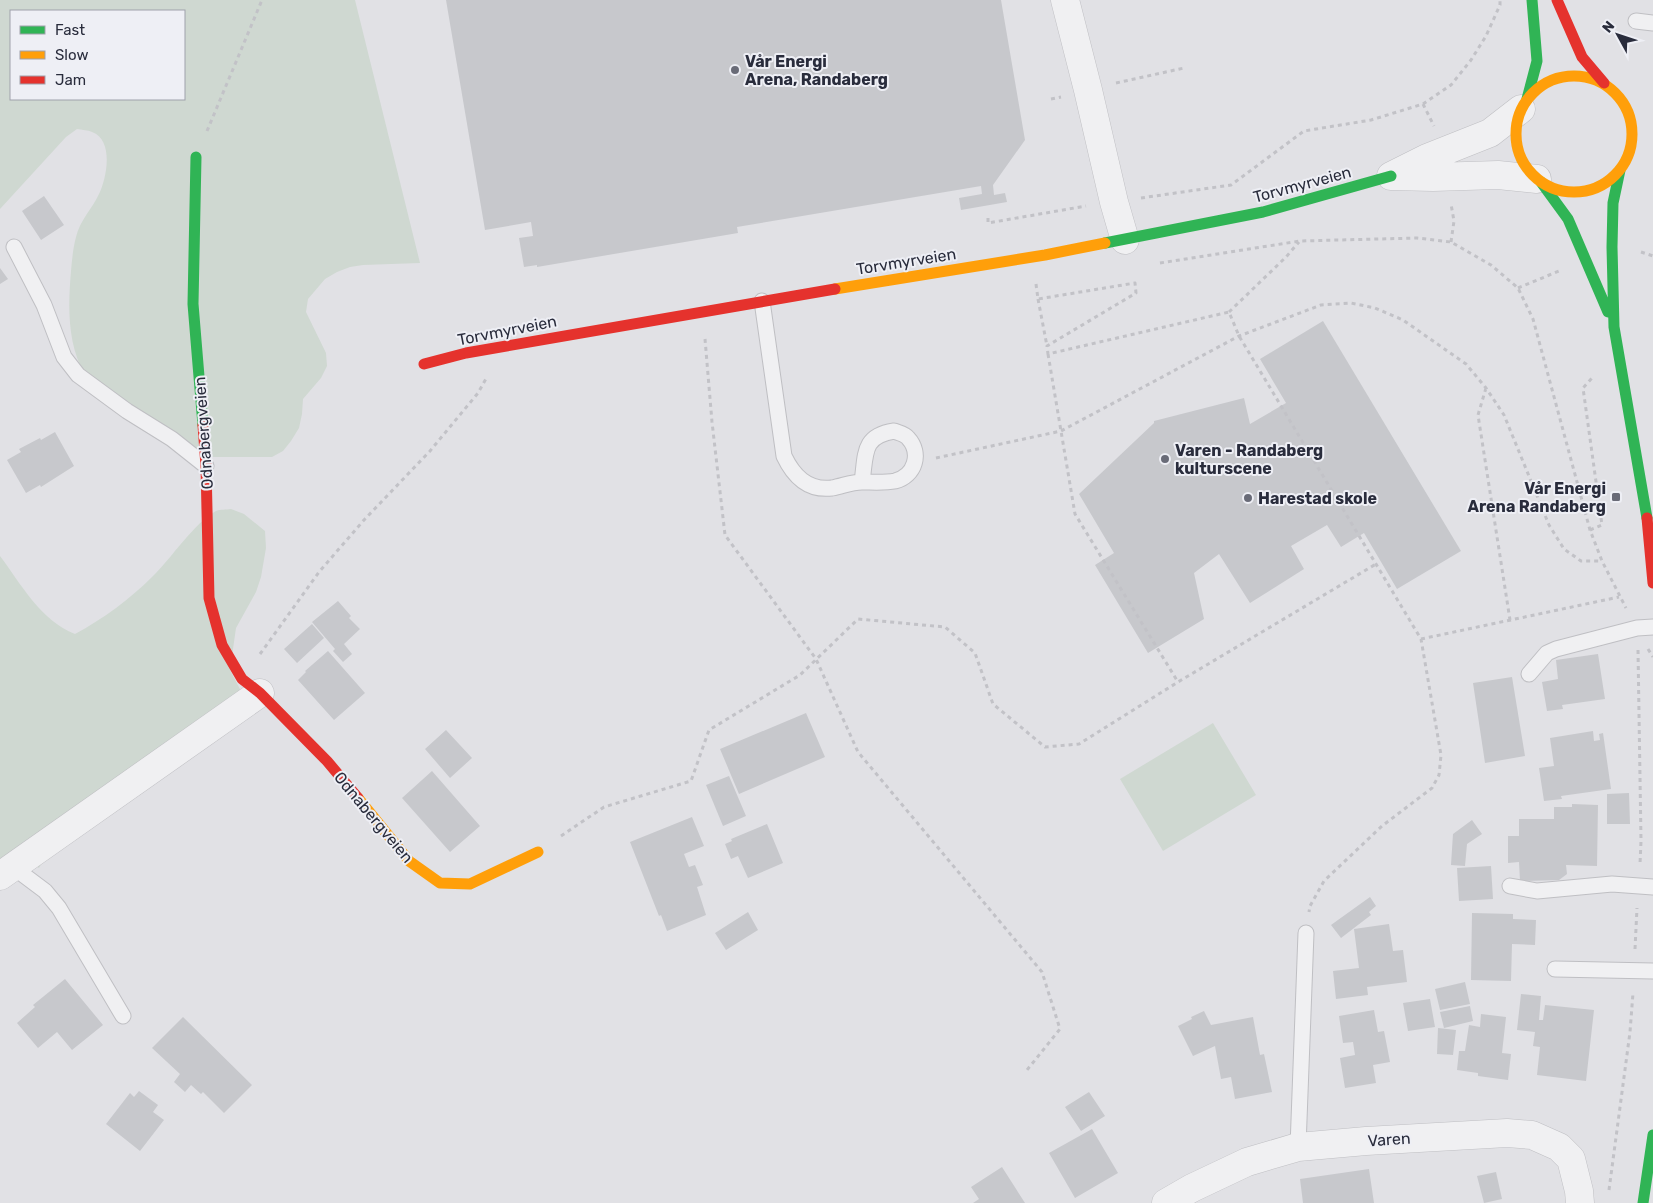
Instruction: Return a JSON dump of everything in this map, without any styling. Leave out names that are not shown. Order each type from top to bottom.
[{"type":"street","points":[[1065,0],[1125,240]]},
{"type":"street","points":[[1532,0],[1536,61],[1516,128],[1517,147],[1524,164],[1539,180],[1568,219],[1614,327]]},
{"type":"street","points":[[1391,176],[1498,175],[1539,180],[1557,190],[1574,192],[1592,190],[1608,182],[1620,170],[1632,144],[1633,129],[1629,114],[1623,100],[1604,83],[1582,57],[1557,0]]},
{"type":"street","points":[[1391,176],[1427,158],[1490,133],[1524,104],[1543,84],[1562,76],[1584,76],[1604,83]]},
{"type":"street","name":"Odnabergveien","points":[[196,157],[192,304],[206,466],[209,598],[222,645],[251,686],[327,761],[409,861],[440,883],[470,884],[538,852]]},
{"type":"street","points":[[1620,170],[1613,203],[1614,327],[1649,531],[1653,583]]},
{"type":"street","name":"Torvmyrveien","points":[[424,364],[466,353],[1125,240],[1263,212],[1391,176]]},
{"type":"street","points":[[6,872],[251,686]]},
{"type":"street","name":"Varen","points":[[1166,1203],[1192,1188],[1247,1162],[1298,1147],[1507,1132],[1532,1135],[1559,1147],[1571,1159],[1580,1203]]},
{"type":"street","points":[[1643,1203],[1653,1135]]},
{"type":"lane","points":[[1636,21],[1653,23]]},
{"type":"lane","points":[[14,247],[44,306],[64,357],[78,375],[127,411],[172,439],[206,466]]},
{"type":"lane","points":[[762,301],[784,456],[791,471],[801,480],[815,486],[831,488],[850,482],[862,482],[895,481],[908,475],[916,463],[915,448],[908,436],[894,431],[880,433],[869,442],[865,456],[862,482]]},
{"type":"lane","points":[[1529,674],[1547,653],[1637,628],[1653,627]]},
{"type":"lane","points":[[6,872],[45,892],[59,908],[123,1016]]},
{"type":"lane","points":[[1510,886],[1537,890],[1612,884],[1646,887]]},
{"type":"lane","points":[[1298,1147],[1306,933]]},
{"type":"lane","points":[[1554,969],[1653,971]]},
{"type":"path","points":[[196,157],[262,0]]},
{"type":"path","points":[[988,218],[988,223],[1231,185],[1304,132],[1371,120],[1424,104],[1451,85],[1471,60],[1486,36],[1500,5],[1500,0]]},
{"type":"path","points":[[1424,104],[1436,131]]},
{"type":"path","points":[[1450,196],[1454,221],[1451,242]]},
{"type":"path","points":[[1156,264],[1300,241],[1417,238],[1451,242],[1491,265],[1518,288],[1533,319],[1590,530],[1619,597],[1637,628],[1641,841],[1646,887],[1634,970],[1630,1032],[1608,1194]]},
{"type":"path","points":[[1048,354],[1229,312],[1300,241]]},
{"type":"path","points":[[1638,251],[1653,256]]},
{"type":"path","points":[[1518,288],[1560,271]]},
{"type":"path","points":[[1035,283],[1075,514],[1178,682]]},
{"type":"path","points":[[1038,299],[1135,283],[1136,293],[1047,346]]},
{"type":"path","points":[[916,463],[1061,431],[1239,336],[1321,305],[1351,303],[1375,308],[1403,320],[1466,364],[1486,388],[1504,415],[1550,525],[1564,549],[1581,561],[1602,561]]},
{"type":"path","points":[[1229,312],[1239,336],[1421,639],[1441,755],[1439,775],[1432,788],[1382,826],[1324,881],[1310,906],[1306,933]]},
{"type":"path","points":[[705,336],[712,422],[725,535],[816,659],[858,752],[1042,972],[1060,1029],[1027,1070]]},
{"type":"path","points":[[251,686],[320,572],[364,520],[430,450],[478,393],[489,375],[491,364],[489,349]]},
{"type":"path","points":[[1590,530],[1602,525],[1583,388],[1593,376],[1595,386]]},
{"type":"path","points":[[1486,388],[1478,415],[1510,620]]},
{"type":"path","points":[[538,852],[604,807],[691,781],[709,730],[800,675],[858,619],[945,627],[974,653],[993,704],[1045,748],[1079,744],[1178,682],[1376,564]]},
{"type":"path","points":[[1421,639],[1619,597]]},
{"type":"shaded area","points":[[0,0],[355,0],[420,263],[350,267],[325,279],[308,299],[306,312],[326,353],[327,366],[321,378],[303,399],[299,428],[283,451],[272,457],[203,457],[85,375],[75,351],[70,324],[72,258],[78,231],[102,187],[107,160],[104,143],[99,136],[90,131],[77,129],[66,137],[0,209]]},
{"type":"shaded area","points":[[231,509],[244,514],[265,531],[266,548],[261,577],[256,592],[236,628],[230,670],[242,693],[46,855],[39,868],[28,860],[0,864],[0,556],[24,590],[42,611],[63,628],[75,634],[106,615],[135,593],[199,524],[218,510]]},
{"type":"shaded area","points":[[1213,723],[1256,795],[1163,851],[1120,779]]},
{"type":"building","name":"Vår Energi Arena, Randaberg","points":[[446,0],[1001,0],[1025,140],[993,185],[994,195],[1005,193],[1007,202],[961,210],[959,198],[982,194],[981,186],[737,227],[738,233],[537,267],[537,265],[524,267],[519,238],[533,236],[531,222],[485,230]]},
{"type":"building","points":[[44,196],[64,225],[41,240],[22,211]]},
{"type":"building","points":[[0,268],[8,279],[0,284]]},
{"type":"building","name":"Harestad skole","points":[[1323,321],[1461,551],[1397,589],[1364,533],[1341,547],[1327,525],[1291,546],[1304,569],[1250,603],[1219,554],[1194,573],[1204,619],[1148,653],[1095,565],[1114,553],[1079,494],[1154,421],[1244,398],[1250,424],[1286,403],[1260,359]]},
{"type":"building","points":[[55,432],[74,466],[41,487],[40,485],[26,493],[7,460],[21,452],[19,449]]},
{"type":"building","points":[[338,601],[351,616],[349,618],[360,629],[344,644],[352,654],[343,662],[333,651],[335,649],[312,622]]},
{"type":"building","points":[[312,624],[324,638],[297,663],[284,649]]},
{"type":"building","points":[[328,651],[365,693],[334,720],[298,680],[305,671]]},
{"type":"building","points":[[1598,654],[1605,699],[1562,705],[1563,709],[1547,711],[1542,682],[1558,679],[1556,660]]},
{"type":"building","points":[[1512,677],[1525,756],[1485,763],[1473,683]]},
{"type":"building","points":[[806,713],[825,757],[739,794],[720,749]]},
{"type":"building","points":[[446,730],[472,758],[450,778],[425,749]]},
{"type":"building","points":[[1593,731],[1594,741],[1600,740],[1599,734],[1603,733],[1611,789],[1561,796],[1562,799],[1544,801],[1539,768],[1554,766],[1550,738]]},
{"type":"building","points":[[432,771],[480,826],[450,852],[402,798]]},
{"type":"building","points":[[729,776],[746,816],[723,826],[706,785]]},
{"type":"building","points":[[1629,793],[1630,824],[1607,824],[1607,794]]},
{"type":"building","points":[[1572,804],[1598,805],[1597,866],[1566,865],[1567,874],[1559,880],[1520,881],[1519,862],[1508,863],[1508,836],[1519,836],[1519,819],[1554,819],[1554,807],[1572,807]]},
{"type":"building","points":[[692,817],[704,846],[684,854],[689,867],[695,865],[703,885],[697,887],[706,915],[667,931],[661,915],[659,916],[630,842]]},
{"type":"building","points":[[1472,820],[1482,834],[1467,844],[1465,866],[1451,865],[1453,834]]},
{"type":"building","points":[[767,824],[783,863],[748,878],[738,856],[731,859],[725,844],[732,841],[731,839]]},
{"type":"building","points":[[1491,866],[1493,899],[1459,901],[1457,868]]},
{"type":"building","points":[[1370,897],[1376,906],[1369,912],[1371,915],[1341,938],[1331,925]]},
{"type":"building","points":[[748,912],[758,930],[726,950],[715,933]]},
{"type":"building","points":[[1472,913],[1513,914],[1513,919],[1536,920],[1535,945],[1512,944],[1511,981],[1471,980]]},
{"type":"building","points":[[1389,924],[1393,951],[1403,950],[1407,982],[1367,987],[1368,995],[1336,999],[1333,971],[1359,968],[1354,929]]},
{"type":"building","points":[[65,979],[103,1025],[72,1050],[57,1032],[38,1048],[17,1023],[35,1007],[33,1005]]},
{"type":"building","points":[[1465,982],[1470,1004],[1440,1010],[1435,989]]},
{"type":"building","points":[[1521,994],[1541,996],[1539,1020],[1543,1020],[1545,1005],[1594,1010],[1586,1081],[1537,1075],[1540,1047],[1533,1046],[1535,1032],[1517,1030]]},
{"type":"building","points":[[1430,999],[1435,1027],[1408,1031],[1403,1003]]},
{"type":"building","points":[[1470,1006],[1473,1021],[1444,1028],[1440,1012]]},
{"type":"building","points":[[1374,1010],[1378,1032],[1384,1031],[1390,1062],[1373,1065],[1376,1083],[1345,1088],[1340,1058],[1355,1055],[1353,1042],[1343,1043],[1339,1016]]},
{"type":"building","points":[[1204,1011],[1211,1025],[1253,1017],[1260,1055],[1264,1054],[1272,1092],[1235,1099],[1231,1077],[1221,1079],[1215,1046],[1193,1056],[1178,1026]]},
{"type":"building","points":[[1481,1014],[1506,1017],[1502,1053],[1511,1054],[1508,1080],[1478,1076],[1478,1073],[1457,1070],[1459,1051],[1465,1051],[1469,1025],[1480,1027]]},
{"type":"building","points":[[183,1017],[252,1085],[224,1113],[203,1092],[201,1094],[191,1085],[185,1092],[174,1082],[180,1074],[152,1048]]},
{"type":"building","points":[[1438,1028],[1456,1030],[1453,1055],[1437,1054]]},
{"type":"building","points":[[139,1091],[158,1105],[153,1112],[164,1120],[140,1151],[106,1124],[130,1093],[134,1097]]},
{"type":"building","points":[[1089,1092],[1105,1116],[1081,1131],[1065,1107]]},
{"type":"building","points":[[1092,1129],[1118,1173],[1075,1198],[1049,1153]]},
{"type":"building","points":[[1002,1167],[1025,1203],[973,1203],[979,1199],[971,1187]]},
{"type":"building","points":[[1369,1169],[1374,1203],[1303,1203],[1300,1179]]},
{"type":"building","points":[[1496,1172],[1502,1199],[1484,1203],[1477,1176]]},
{"type":"traffic: fast","points":[[1527,99],[1537,61],[1532,0]]},
{"type":"traffic: fast","points":[[196,157],[193,304],[203,425]]},
{"type":"traffic: fast","points":[[1620,170],[1613,203],[1614,327],[1647,518]]},
{"type":"traffic: fast","points":[[1105,243],[1263,212],[1391,176]]},
{"type":"traffic: fast","points":[[1541,182],[1568,219],[1608,312]]},
{"type":"traffic: fast","points":[[1643,1203],[1653,1135]]},
{"type":"traffic: slow","points":[[1574,76],[1596,80],[1615,93],[1628,112],[1632,134],[1628,156],[1615,175],[1596,188],[1574,192],[1552,188],[1533,175],[1520,156],[1516,134],[1520,112],[1533,93],[1552,80],[1574,76]]},
{"type":"traffic: slow","points":[[835,289],[1045,255],[1105,243]]},
{"type":"traffic: slow","points":[[358,798],[409,861],[440,883],[470,884],[538,852]]},
{"type":"traffic: jam","points":[[1557,0],[1582,57],[1604,83]]},
{"type":"traffic: jam","points":[[424,364],[466,353],[835,289]]},
{"type":"traffic: jam","points":[[203,425],[206,466],[209,598],[222,645],[242,679],[260,693],[327,761],[358,798]]},
{"type":"traffic: jam","points":[[1647,518],[1653,583]]},
{"type":"place","name":"Vår Energi Arena, Randaberg","points":[[735,70]]},
{"type":"place","name":"Varen - Randaberg kulturscene","points":[[1165,459]]},
{"type":"place","name":"Vår Energi Arena Randaberg","points":[[1616,497]]},
{"type":"place","name":"Harestad skole","points":[[1248,498]]}]
